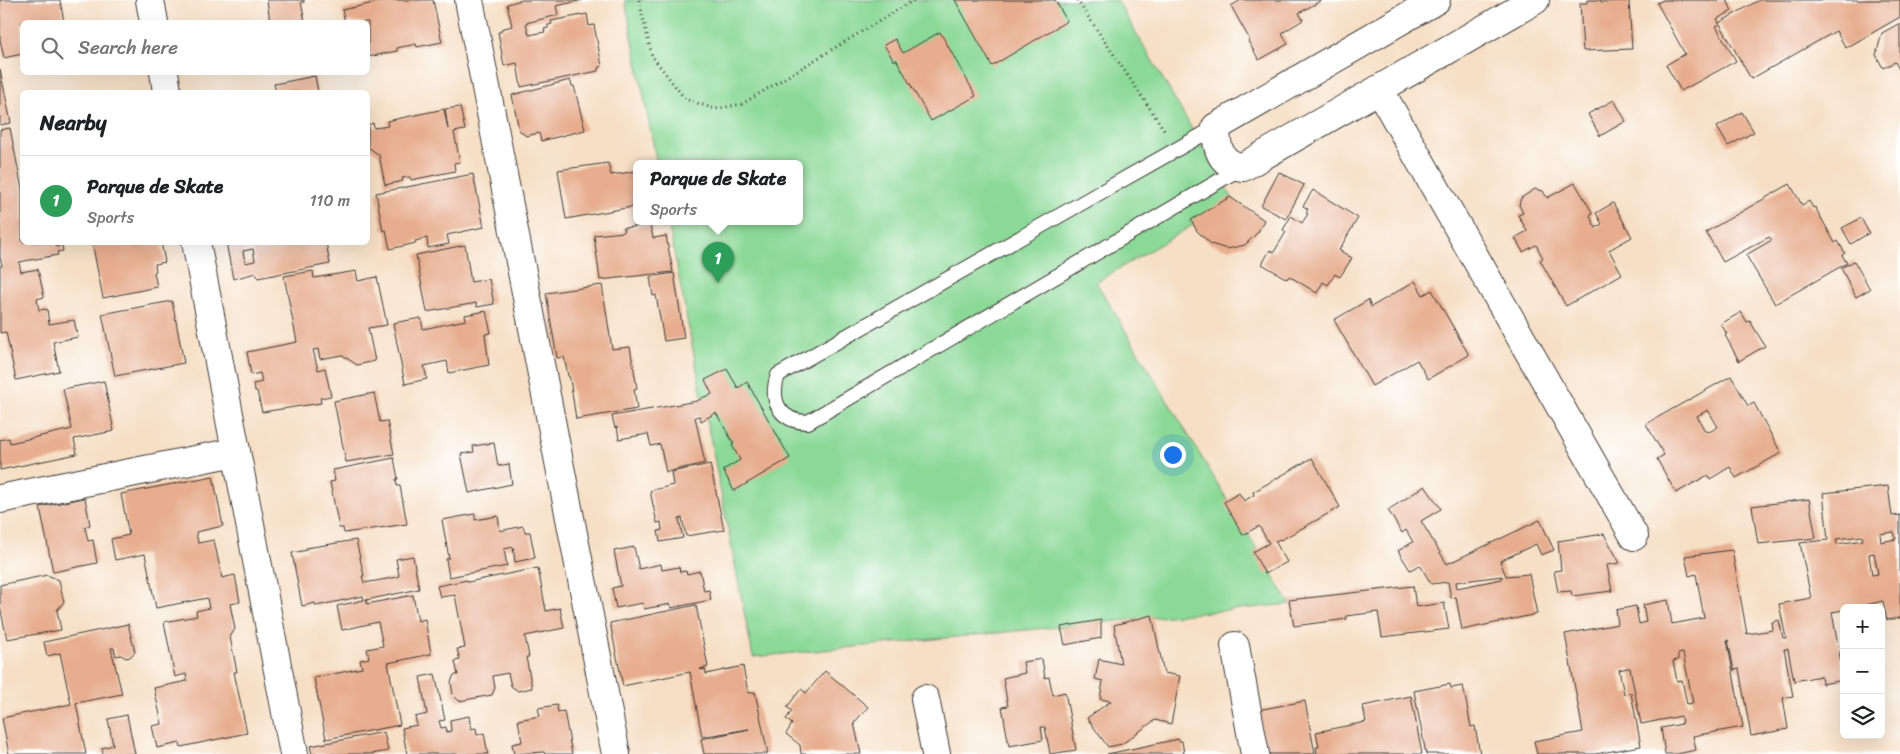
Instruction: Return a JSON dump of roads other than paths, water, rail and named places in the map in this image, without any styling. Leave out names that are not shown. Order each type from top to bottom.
[{"type":"street","points":[[150,0],[154,20]]},
{"type":"street","points":[[470,0],[616,754]]},
{"type":"street","points":[[1436,0],[1216,127],[1216,143],[1223,158],[1233,166],[1243,167],[1535,0]]},
{"type":"street","points":[[164,75],[167,90]]},
{"type":"street","points":[[1379,89],[1634,536]]},
{"type":"street","points":[[197,245],[294,754]]},
{"type":"street","points":[[0,499],[235,452]]},
{"type":"street","points":[[1234,646],[1255,754]]},
{"type":"street","points":[[926,700],[936,754]]},
{"type":"lane","points":[[1216,127],[778,375],[774,385],[774,396],[777,406],[791,419],[799,422],[808,422],[1243,167]]},
{"type":"place","name":"Parque de Skate","points":[[718,283]]}]
